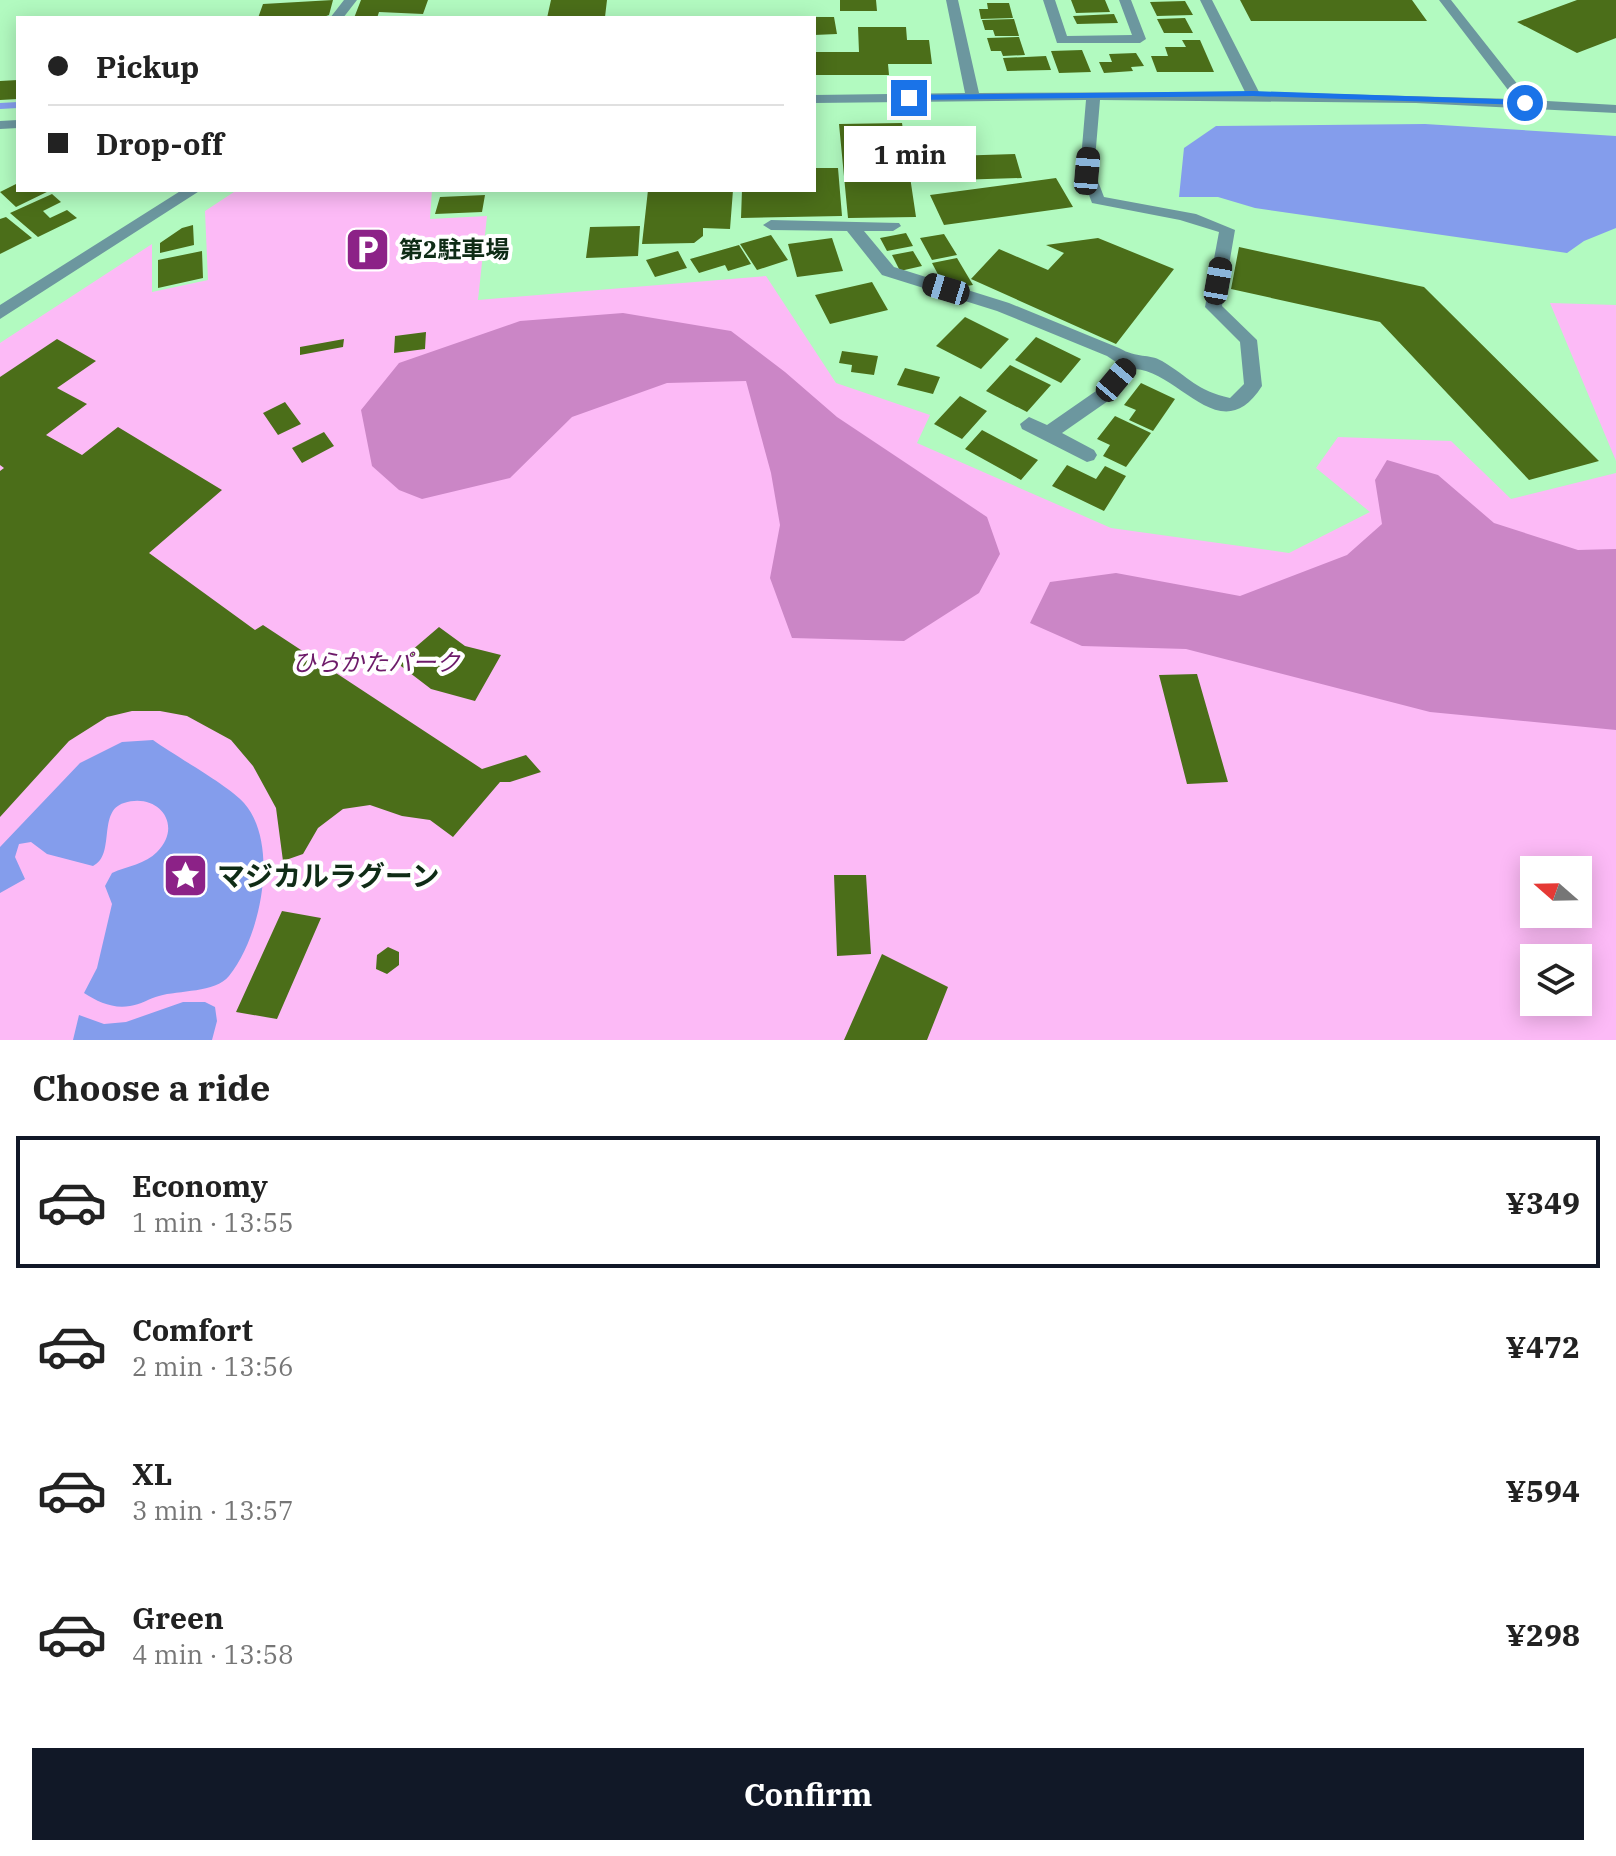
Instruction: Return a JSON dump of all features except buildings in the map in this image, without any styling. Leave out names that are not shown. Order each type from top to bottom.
[{"type":"street","points":[[338,16],[351,0]]},
{"type":"street","points":[[952,0],[973,97]]},
{"type":"street","points":[[1049,0],[1062,40],[1140,39],[1125,0]]},
{"type":"street","points":[[1206,0],[1253,94]]},
{"type":"street","points":[[1445,0],[1525,103]]},
{"type":"street","points":[[816,99],[1253,94],[1616,109]]},
{"type":"street","points":[[852,226],[888,271],[1003,307],[1113,352],[1130,363],[1153,364],[1201,398],[1234,405],[1253,386],[1248,340],[1213,307],[1227,230],[1206,221],[1131,209],[1097,200],[1087,171],[1093,96]]},
{"type":"street","points":[[0,313],[190,192]]},
{"type":"street","points":[[771,225],[893,226]]},
{"type":"street","points":[[1048,434],[1102,396],[1130,363]]},
{"type":"street","points":[[1029,424],[1087,455]]},
{"type":"green space","name":"ひらかたパーク","points":[[234,192],[432,192],[430,219],[487,216],[478,300],[766,276],[836,383],[930,415],[917,443],[1111,528],[1289,553],[1370,512],[1316,468],[1338,437],[1451,441],[1511,499],[1616,473],[1616,1040],[0,1040],[0,343],[152,244],[152,292],[208,280],[205,211]]},
{"type":"green space","points":[[1550,303],[1616,305],[1616,461]]},
{"type":"shaded area","points":[[623,313],[731,331],[837,417],[987,517],[1000,554],[979,593],[904,641],[792,638],[770,578],[780,525],[771,473],[746,381],[667,383],[572,417],[510,478],[422,499],[399,490],[372,466],[361,410],[399,363],[520,321]]},
{"type":"shaded area","points":[[1387,460],[1438,475],[1494,523],[1578,550],[1616,549],[1616,730],[1430,712],[1186,649],[1082,646],[1030,623],[1050,582],[1116,573],[1240,596],[1347,555],[1382,524],[1375,480]]},
{"type":"water","points":[[1425,124],[1616,136],[1616,228],[1584,241],[1567,253],[1255,208],[1218,197],[1179,197],[1184,148],[1216,126]]},
{"type":"water","name":"マジカルラグーン","points":[[153,740],[214,779],[244,803],[255,821],[261,842],[264,865],[262,890],[250,938],[240,959],[223,981],[134,1005],[112,1006],[84,993],[97,968],[112,904],[105,886],[112,873],[153,856],[165,842],[168,831],[163,813],[147,802],[124,803],[116,808],[108,824],[104,853],[93,866],[47,854],[31,842],[19,844],[15,857],[25,879],[0,893],[0,847],[80,763],[122,742]]},
{"type":"water","points":[[183,1002],[205,1002],[215,1007],[217,1021],[212,1040],[73,1040],[79,1015],[104,1024],[126,1022]]},
{"type":"waterway","points":[[0,106],[16,105]]},
{"type":"place","name":"第2駐車場","points":[[368,250]]},
{"type":"place","name":"マジカルラグーン","points":[[186,876]]},
{"type":"route","points":[[909,98],[1253,94],[1525,103]]}]
